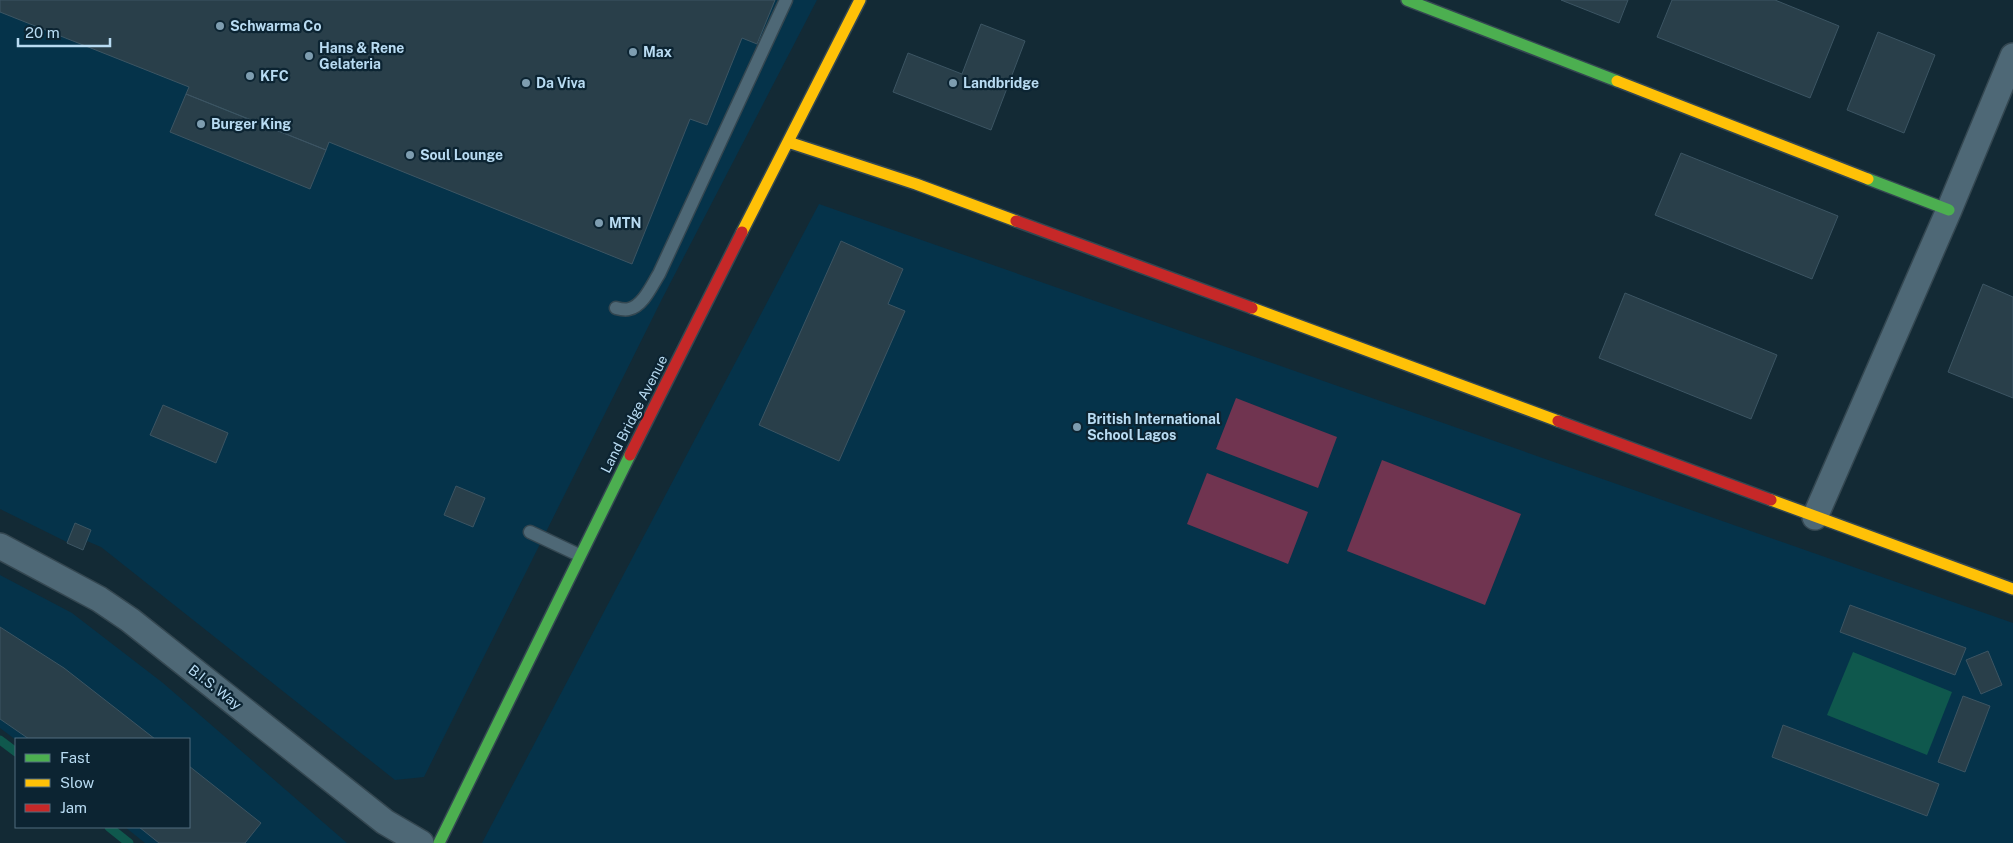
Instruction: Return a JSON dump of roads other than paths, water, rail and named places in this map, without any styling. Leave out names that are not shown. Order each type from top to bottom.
[{"type":"street","name":"Land Bridge Avenue","points":[[439,843],[579,555],[860,0]]},
{"type":"street","points":[[1407,0],[1949,210]]},
{"type":"street","points":[[1815,517],[1949,210],[2013,56]]},
{"type":"street","points":[[788,142],[916,184],[2013,589]]},
{"type":"street","name":"B.I.S. Way","points":[[0,546],[99,599],[130,620],[385,822],[421,843]]},
{"type":"lane","points":[[616,308],[628,310],[635,306],[648,292],[659,274],[786,0]]},
{"type":"lane","points":[[530,532],[579,555]]},
{"type":"waterway","points":[[0,740],[15,751]]},
{"type":"waterway","points":[[110,828],[129,843]]},
{"type":"place","name":"Schwarma Co","points":[[220,26]]},
{"type":"place","name":"Max","points":[[633,52]]},
{"type":"place","name":"Hans & Rene Gelateria","points":[[309,56]]},
{"type":"place","name":"KFC","points":[[250,76]]},
{"type":"place","name":"Da Viva","points":[[526,83]]},
{"type":"place","name":"Landbridge","points":[[953,83]]},
{"type":"place","name":"Burger King","points":[[201,124]]},
{"type":"place","name":"Soul Lounge","points":[[410,155]]},
{"type":"place","name":"MTN","points":[[599,223]]},
{"type":"place","name":"British International School Lagos","points":[[1077,427]]}]
